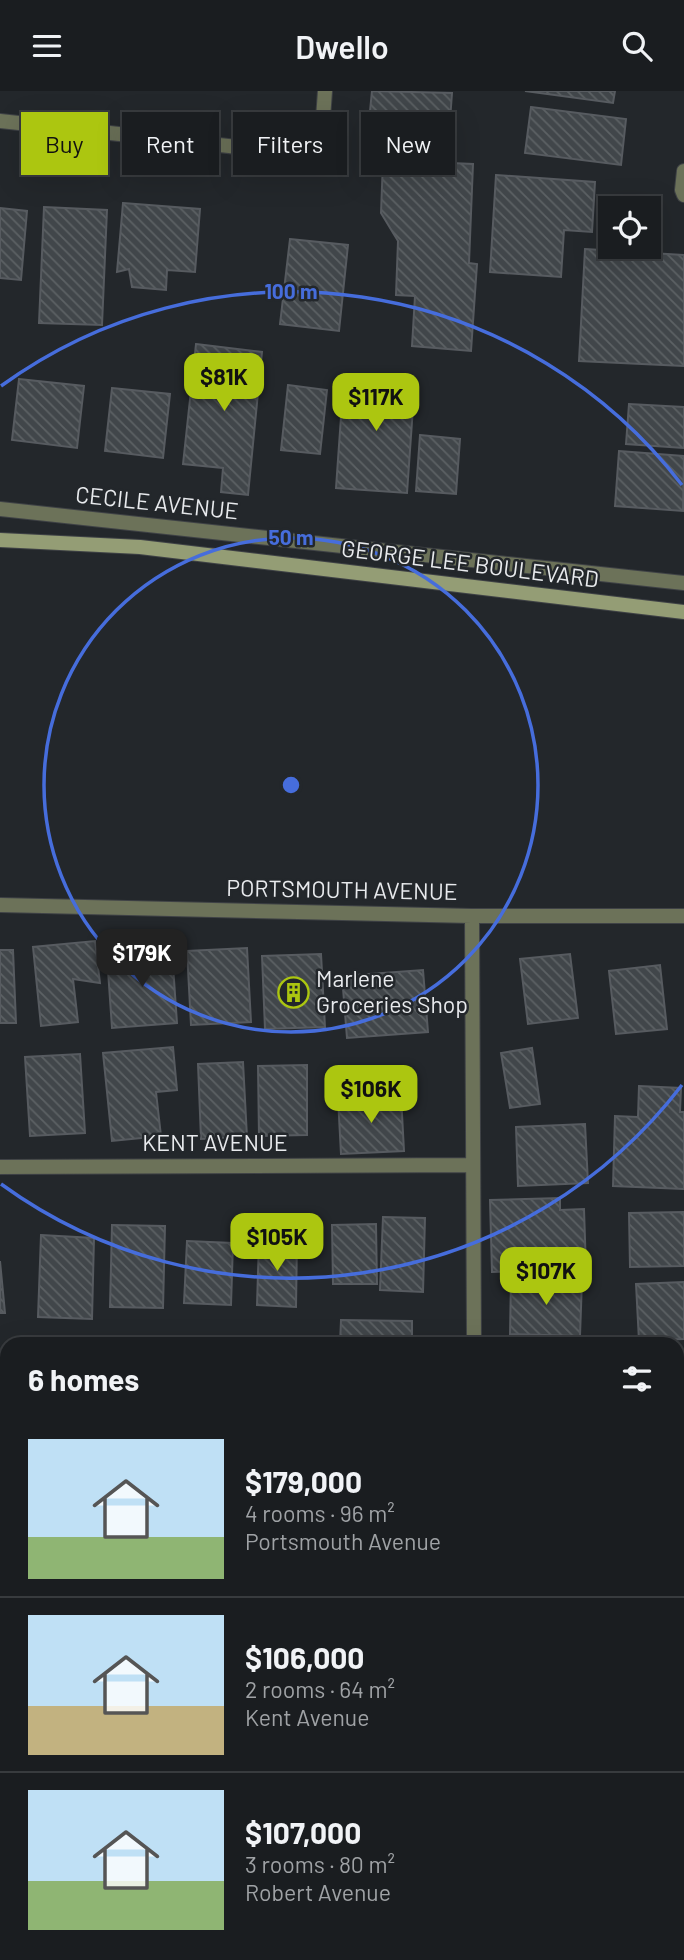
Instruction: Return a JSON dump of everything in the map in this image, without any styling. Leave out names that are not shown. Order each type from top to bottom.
[{"type":"main road","name":"GEORGE LEE BOULEVARD","points":[[0,540],[140,547],[684,612]]},
{"type":"street","points":[[0,121],[310,155],[321,146],[325,91]]},
{"type":"street","points":[[684,171],[684,195]]},
{"type":"street","name":"CECILE AVENUE","points":[[0,509],[684,583]]},
{"type":"street","name":"PORTSMOUTH AVENUE","points":[[0,905],[472,916],[684,916]]},
{"type":"street","points":[[472,916],[474,1337]]},
{"type":"street","name":"KENT AVENUE","points":[[0,1167],[473,1165]]},
{"type":"building","points":[[372,91],[452,93],[451,112],[370,112]]},
{"type":"building","points":[[525,91],[615,91],[613,103]]},
{"type":"building","points":[[531,107],[626,119],[621,165],[525,153]]},
{"type":"building","points":[[455,163],[473,164],[469,263],[477,264],[471,351],[412,346],[415,296],[396,295],[398,241],[381,213],[382,175],[455,175]]},
{"type":"building","points":[[496,175],[595,182],[592,232],[564,230],[561,277],[490,272]]},
{"type":"building","points":[[123,203],[200,209],[195,272],[167,270],[166,290],[132,287],[129,269],[117,272]]},
{"type":"building","points":[[44,207],[107,210],[102,325],[39,323]]},
{"type":"building","points":[[0,208],[27,211],[21,280],[0,278]]},
{"type":"building","points":[[290,239],[348,245],[339,331],[280,324]]},
{"type":"building","points":[[585,249],[598,250],[598,259],[661,259],[661,254],[684,255],[684,366],[579,361]]},
{"type":"building","points":[[196,344],[262,352],[248,495],[221,492],[223,468],[183,464]]},
{"type":"building","points":[[344,374],[415,379],[407,493],[336,488]]},
{"type":"building","points":[[19,379],[84,386],[77,448],[12,440]]},
{"type":"building","points":[[288,385],[327,390],[320,454],[281,450]]},
{"type":"building","points":[[112,388],[170,394],[163,458],[105,451]]},
{"type":"building","points":[[629,404],[684,407],[684,448],[626,444]]},
{"type":"building","points":[[420,435],[460,439],[456,494],[416,491]]},
{"type":"building","points":[[619,451],[684,456],[683,511],[615,506]]},
{"type":"building","points":[[95,941],[100,983],[73,979],[78,1022],[41,1026],[33,947]]},
{"type":"building","points":[[247,948],[251,1022],[191,1025],[187,951]]},
{"type":"building","points":[[0,950],[13,950],[16,1023],[0,1023]]},
{"type":"building","points":[[172,951],[177,1023],[112,1028],[107,956]]},
{"type":"building","name":"Marlene Groceries Shop","points":[[321,954],[325,1027],[265,1029],[262,956]]},
{"type":"building","points":[[570,954],[578,1018],[528,1024],[520,959]]},
{"type":"building","points":[[660,965],[667,1029],[616,1034],[609,971]]},
{"type":"building","points":[[423,970],[428,1032],[347,1038],[342,976]]},
{"type":"building","points":[[173,1047],[177,1090],[156,1092],[161,1136],[112,1141],[103,1053]]},
{"type":"building","points":[[532,1048],[540,1104],[510,1108],[501,1053]]},
{"type":"building","points":[[80,1054],[85,1133],[30,1136],[25,1057]]},
{"type":"building","points":[[243,1062],[247,1137],[201,1139],[198,1064]]},
{"type":"building","points":[[307,1065],[307,1135],[259,1136],[258,1066]]},
{"type":"building","points":[[639,1086],[681,1088],[680,1112],[684,1112],[684,1189],[613,1186],[615,1116],[638,1117]]},
{"type":"building","points":[[401,1095],[404,1151],[341,1154],[338,1098]]},
{"type":"building","points":[[585,1124],[588,1183],[518,1186],[516,1127]]},
{"type":"building","points":[[560,1198],[560,1210],[584,1209],[586,1269],[492,1272],[490,1200]]},
{"type":"building","points":[[684,1212],[684,1266],[630,1267],[629,1213]]},
{"type":"building","points":[[383,1217],[425,1218],[423,1292],[380,1290]]},
{"type":"building","points":[[376,1224],[377,1284],[333,1284],[332,1225]]},
{"type":"building","points":[[112,1225],[165,1226],[163,1308],[110,1307]]},
{"type":"building","points":[[41,1235],[94,1238],[92,1319],[38,1317]]},
{"type":"building","points":[[259,1240],[297,1241],[296,1307],[257,1305]]},
{"type":"building","points":[[187,1241],[233,1243],[231,1305],[184,1303]]},
{"type":"building","points":[[0,1261],[5,1313],[0,1313]]},
{"type":"building","points":[[511,1278],[582,1280],[580,1336],[510,1334]]},
{"type":"building","points":[[684,1282],[684,1337],[639,1337],[636,1284]]},
{"type":"building","points":[[341,1320],[412,1321],[412,1337],[340,1337]]},
{"type":"place","name":"Marlene Groceries Shop","points":[[293,992]]}]
